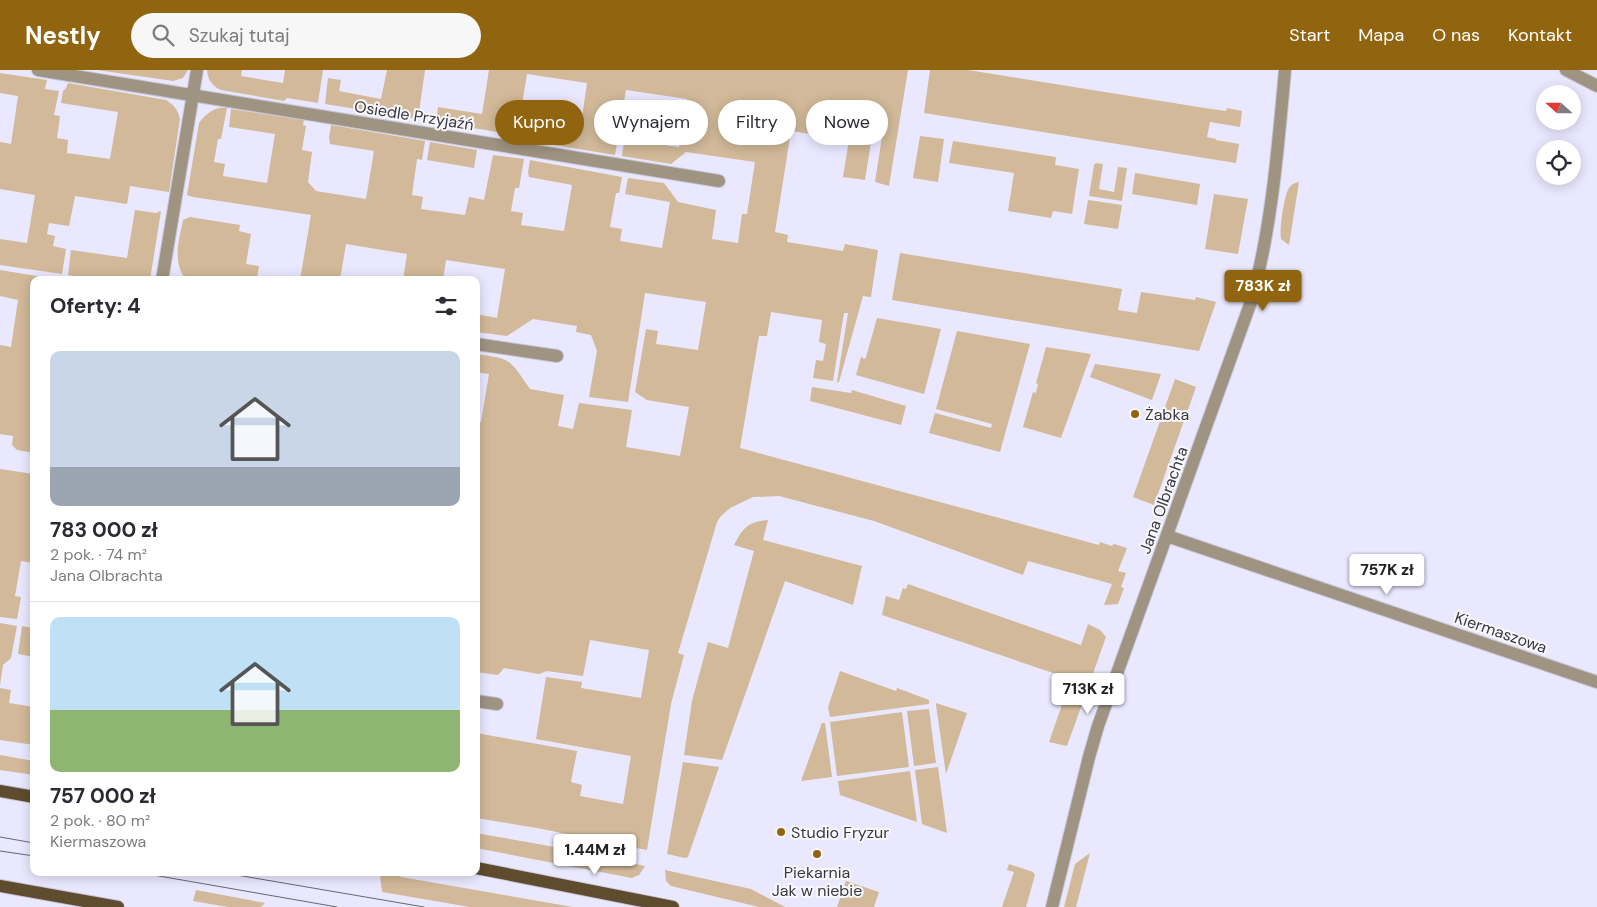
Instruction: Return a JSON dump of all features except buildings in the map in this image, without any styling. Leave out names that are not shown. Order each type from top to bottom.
[{"type":"main road","points":[[0,792],[30,796]]},
{"type":"main road","points":[[480,869],[673,907]]},
{"type":"main road","points":[[0,886],[118,907]]},
{"type":"street","name":"Osiedle Przyjaźń","points":[[38,70],[719,181]]},
{"type":"street","points":[[163,276],[197,70]]},
{"type":"street","name":"Jana Olbrachta","points":[[1052,907],[1096,734],[1227,372],[1262,265],[1274,182],[1285,70]]},
{"type":"street","points":[[1566,70],[1597,86]]},
{"type":"street","points":[[480,345],[557,356]]},
{"type":"street","name":"Kiermaszowa","points":[[1168,536],[1597,682]]},
{"type":"street","points":[[480,702],[497,704]]},
{"type":"shaded area","points":[[97,70],[188,70],[183,78],[173,81]]},
{"type":"shaded area","points":[[207,70],[242,70],[241,76],[283,83],[285,70],[323,70],[318,103],[287,98],[284,101],[221,90],[211,82]]},
{"type":"shaded area","points":[[387,70],[425,70],[418,119],[325,104],[328,78],[341,80],[339,91],[381,99]]},
{"type":"shaded area","points":[[489,70],[908,70],[889,186],[875,182],[881,145],[888,145],[888,100],[806,100],[806,133],[796,132],[796,100],[718,100],[718,145],[789,145],[775,232],[788,235],[787,242],[843,251],[845,244],[878,250],[871,297],[863,296],[839,382],[837,382],[848,313],[844,313],[833,381],[813,378],[816,360],[823,361],[826,344],[819,342],[822,320],[771,312],[767,336],[759,336],[740,448],[1099,545],[1100,542],[1127,548],[1118,571],[1126,573],[1121,587],[1124,588],[1118,604],[1104,605],[1112,584],[1028,561],[1023,575],[874,521],[779,496],[753,497],[730,508],[717,522],[678,653],[684,655],[671,704],[647,850],[480,819],[480,734],[577,751],[571,782],[582,785],[580,796],[623,804],[631,756],[536,739],[546,677],[582,682],[581,688],[641,698],[649,650],[590,640],[583,676],[547,671],[539,674],[504,668],[498,675],[480,673],[480,422],[489,374],[480,373],[480,355],[497,357],[509,362],[530,389],[564,395],[558,426],[573,429],[579,403],[632,410],[626,447],[680,456],[689,407],[647,400],[635,392],[646,329],[658,331],[656,344],[698,350],[706,302],[645,293],[628,402],[589,397],[597,351],[591,335],[576,332],[577,326],[533,319],[507,336],[480,333],[480,315],[497,318],[505,269],[446,260],[444,276],[404,276],[407,254],[346,244],[341,276],[301,276],[311,215],[187,195],[199,123],[211,111],[218,108],[227,108],[214,162],[225,164],[223,176],[267,183],[275,134],[229,127],[231,109],[304,120],[303,125],[306,126],[302,150],[312,152],[308,182],[316,191],[366,199],[374,151],[330,144],[331,125],[425,141],[422,160],[417,159],[412,195],[423,197],[421,209],[465,215],[469,197],[484,200],[493,155],[524,159],[519,188],[515,188],[511,211],[523,213],[521,225],[564,231],[572,185],[529,177],[530,160],[622,177],[619,193],[616,193],[610,227],[622,229],[620,241],[662,248],[670,202],[625,194],[628,178],[664,183],[678,202],[716,210],[712,239],[738,243],[742,214],[747,214],[755,162],[686,152],[671,164],[622,156],[623,145],[679,147],[679,145],[708,145],[708,100],[687,100],[626,90],[624,100],[594,100],[594,145],[617,145],[615,155],[553,145],[584,145],[584,104],[587,83],[527,74],[523,100],[495,100],[495,131],[436,122],[438,107],[482,114]]},
{"type":"shaded area","points":[[930,70],[968,70],[1211,109],[1226,111],[1227,108],[1242,111],[1240,127],[1210,122],[1207,137],[1239,144],[1236,163],[924,113]]},
{"type":"shaded area","points":[[0,73],[47,80],[45,89],[59,91],[54,115],[60,116],[57,138],[68,140],[67,153],[110,159],[118,112],[61,103],[63,91],[68,83],[166,100],[175,108],[180,119],[169,192],[130,186],[127,204],[75,196],[69,226],[49,223],[47,234],[55,236],[53,246],[66,249],[62,274],[0,265],[0,239],[27,243],[35,195],[0,189],[0,142],[11,144],[18,96],[0,93]]},
{"type":"shaded area","points":[[920,136],[944,139],[938,182],[913,178]]},
{"type":"shaded area","points":[[953,141],[1056,157],[1055,165],[1079,169],[1072,214],[1053,211],[1051,218],[1008,211],[1014,173],[949,163]]},
{"type":"shaded area","points":[[430,142],[477,150],[474,168],[427,160]]},
{"type":"shaded area","points":[[848,145],[871,145],[865,180],[843,177]]},
{"type":"shaded area","points":[[1096,163],[1103,164],[1099,189],[1114,192],[1118,167],[1127,168],[1122,201],[1089,196],[1094,165]]},
{"type":"shaded area","points":[[1135,173],[1200,184],[1197,205],[1132,194]]},
{"type":"shaded area","points":[[1299,182],[1289,245],[1281,239],[1282,213],[1289,188]]},
{"type":"shaded area","points":[[1214,194],[1248,199],[1238,254],[1205,249]]},
{"type":"shaded area","points":[[1088,200],[1122,205],[1118,229],[1084,224]]},
{"type":"shaded area","points":[[135,210],[156,213],[161,211],[151,276],[68,275],[71,250],[127,258]]},
{"type":"shaded area","points":[[190,217],[240,225],[239,231],[251,234],[246,264],[259,266],[257,276],[184,276],[178,258],[178,243],[183,220]]},
{"type":"shaded area","points":[[900,253],[1122,289],[1118,310],[1137,313],[1141,292],[1195,300],[1196,297],[1216,302],[1199,351],[892,300]]},
{"type":"shaded area","points":[[0,270],[37,276],[30,276],[30,452],[17,450],[12,445],[13,436],[0,434],[0,345],[11,347],[18,300],[0,296]]},
{"type":"shaded area","points":[[877,318],[941,329],[924,394],[856,375],[861,357],[865,359],[866,357]]},
{"type":"shaded area","points":[[957,331],[1030,344],[1000,452],[929,433],[935,413],[991,428],[992,424],[936,409]]},
{"type":"shaded area","points":[[1046,347],[1091,354],[1061,438],[1023,427],[1033,392],[1036,393],[1038,384],[1036,383]]},
{"type":"shaded area","points":[[1095,364],[1161,374],[1152,400],[1090,377]]},
{"type":"shaded area","points":[[1175,379],[1196,387],[1154,505],[1133,497]]},
{"type":"shaded area","points":[[812,387],[851,393],[852,390],[906,406],[901,425],[810,401]]},
{"type":"shaded area","points":[[0,469],[30,473],[30,562],[21,561],[15,596],[21,597],[17,619],[0,617]]},
{"type":"shaded area","points":[[768,520],[763,540],[862,566],[853,605],[785,581],[722,760],[684,755],[692,701],[708,642],[728,648],[754,551],[734,545],[740,534],[750,524]]},
{"type":"shaded area","points":[[908,584],[1081,645],[1088,624],[1100,630],[1106,637],[1067,746],[1049,742],[1071,679],[882,615],[886,596],[899,600],[903,588],[906,589]]},
{"type":"shaded area","points":[[0,623],[17,626],[11,658],[3,665],[0,685]]},
{"type":"shaded area","points":[[22,626],[30,627],[30,656],[18,654]]},
{"type":"shaded area","points":[[840,671],[896,691],[897,688],[929,700],[929,704],[830,717],[828,707]]},
{"type":"shaded area","points":[[0,688],[11,690],[9,703],[30,706],[30,744],[0,740]]},
{"type":"shaded area","points":[[936,703],[967,713],[946,774],[936,705]]},
{"type":"shaded area","points":[[929,709],[936,763],[914,766],[907,711]]},
{"type":"shaded area","points":[[902,712],[909,767],[837,776],[830,722]]},
{"type":"shaded area","points":[[822,723],[825,723],[832,777],[801,781]]},
{"type":"shaded area","points":[[0,755],[30,760],[30,774],[0,770]]},
{"type":"shaded area","points":[[683,762],[719,767],[688,857],[685,858],[667,854]]},
{"type":"shaded area","points":[[938,767],[947,833],[922,824],[915,770]]},
{"type":"shaded area","points":[[910,771],[917,822],[840,795],[838,781]]},
{"type":"shaded area","points":[[480,834],[645,866],[639,875],[632,878],[480,849]]},
{"type":"shaded area","points":[[1090,853],[1076,907],[1064,907],[1075,864]]},
{"type":"shaded area","points":[[1009,864],[1033,872],[1035,875],[1026,907],[1002,907],[1014,872],[1007,870]]},
{"type":"shaded area","points":[[665,870],[751,889],[785,907],[759,907],[671,886],[666,881]]},
{"type":"shaded area","points":[[380,876],[399,876],[573,907],[470,907],[382,892]]},
{"type":"shaded area","points":[[846,881],[879,892],[874,907],[837,907]]},
{"type":"shaded area","points":[[196,890],[265,903],[261,907],[228,907],[193,901]]},
{"type":"tram line","points":[[0,837],[30,842]]},
{"type":"tram line","points":[[0,851],[30,855]]},
{"type":"tram line","points":[[159,876],[337,907]]},
{"type":"tram line","points":[[242,876],[424,907]]},
{"type":"place","name":"Żabka","points":[[1135,414]]},
{"type":"place","name":"Studio Fryzur","points":[[781,832]]},
{"type":"place","name":"Piekarnia Jak w niebie","points":[[817,854]]}]
